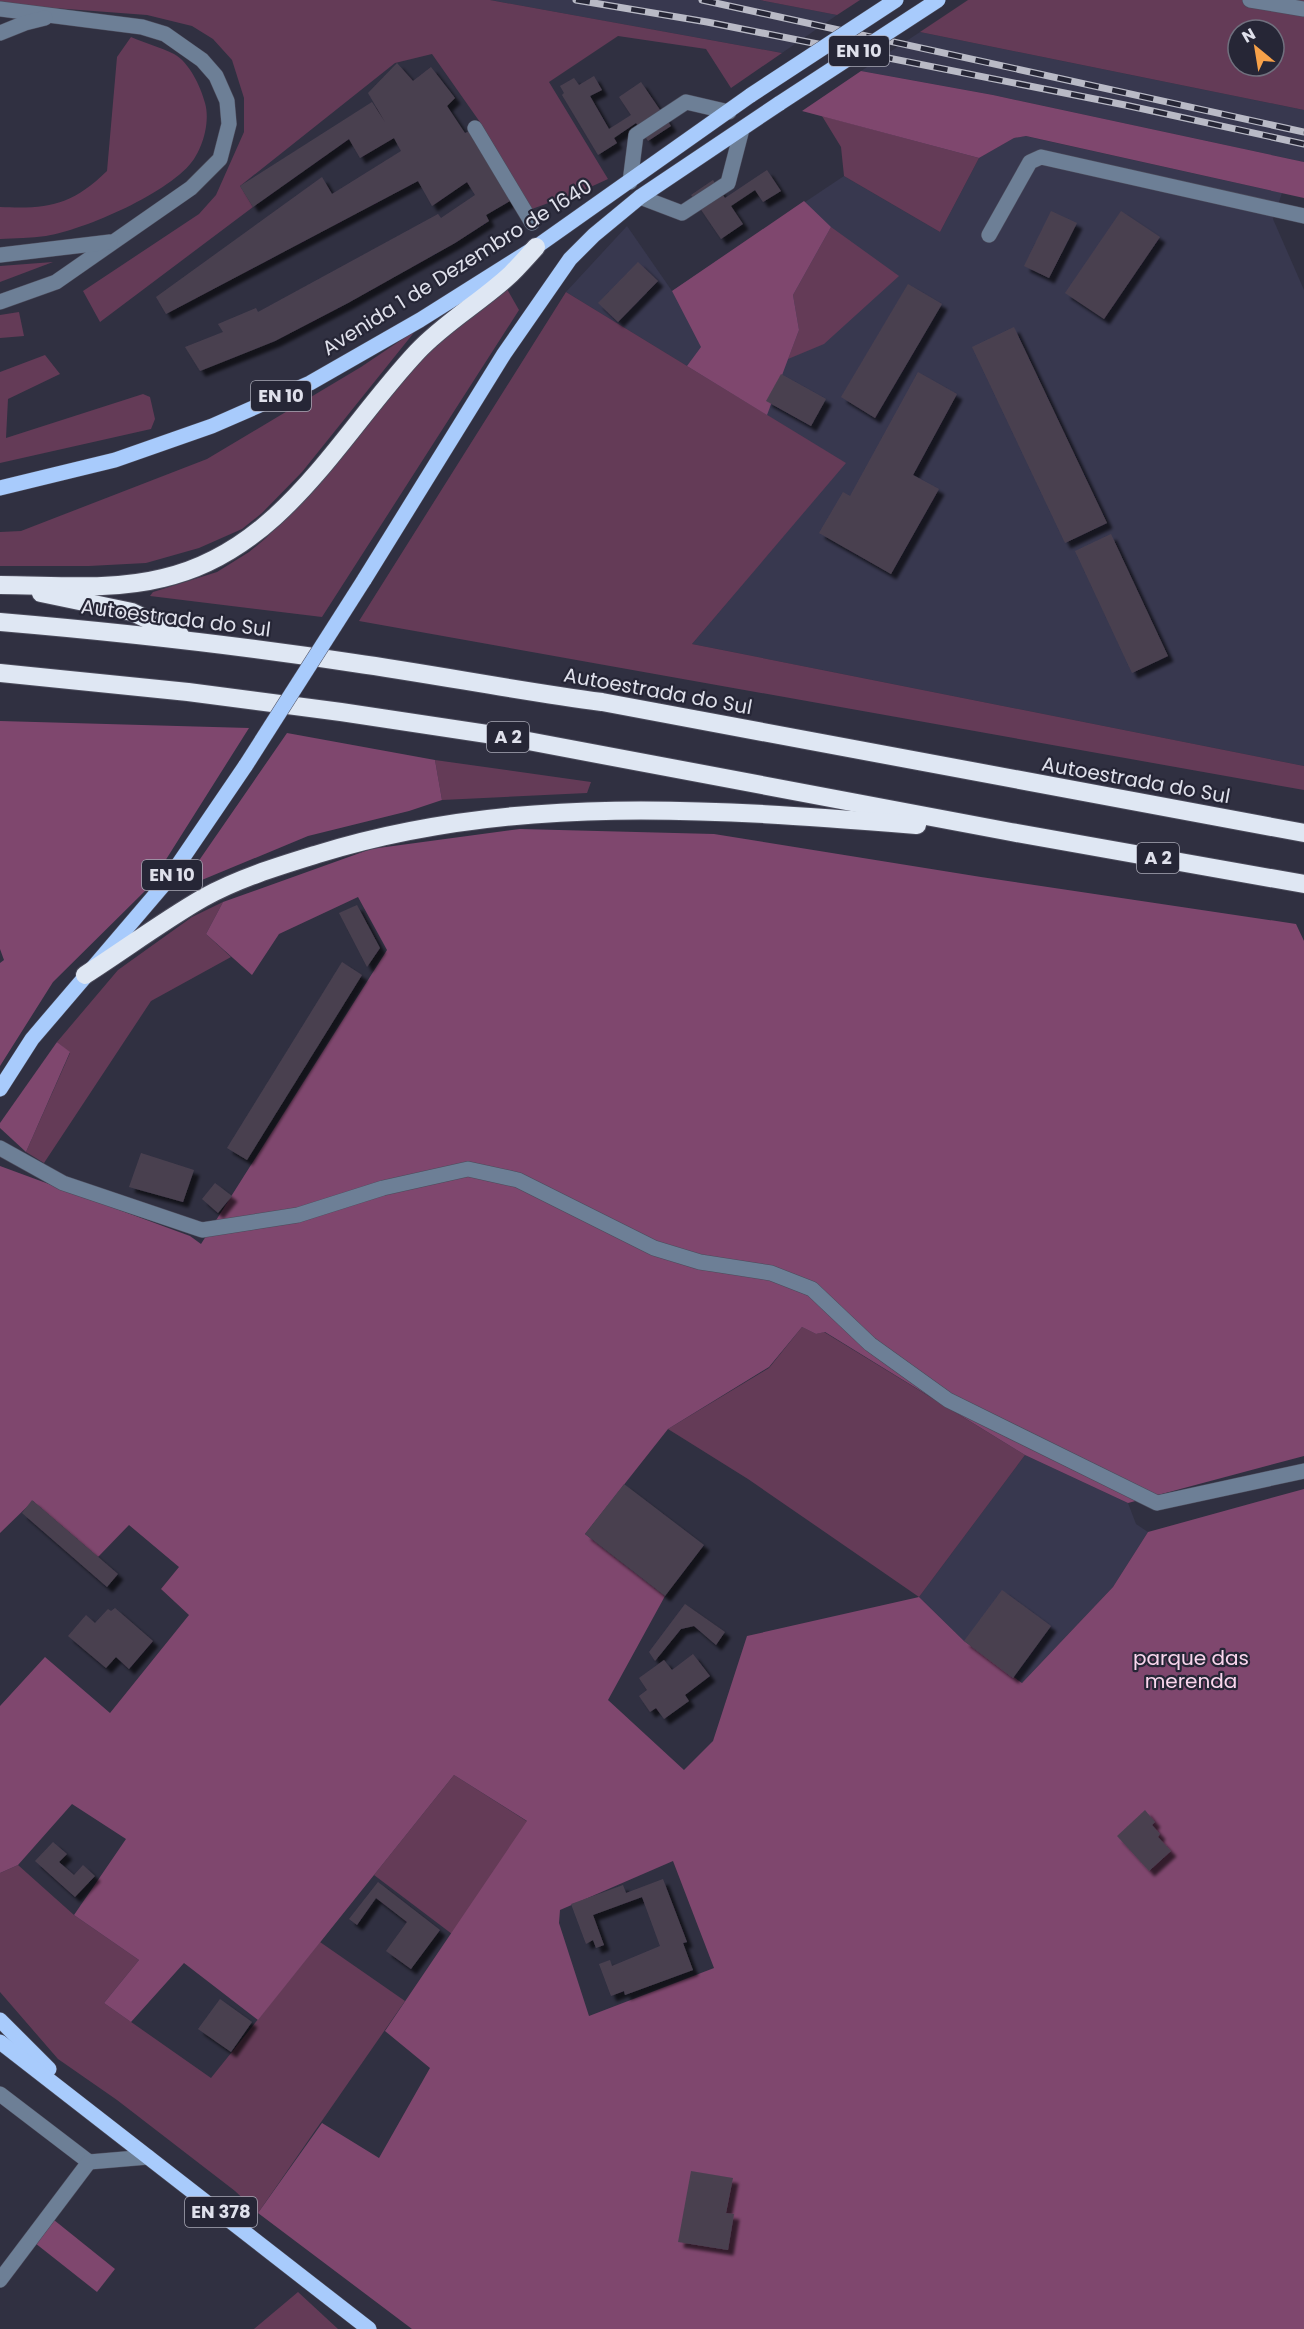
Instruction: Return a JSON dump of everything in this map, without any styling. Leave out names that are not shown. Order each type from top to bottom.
[{"type":"highway","points":[[0,585],[105,586],[139,583],[165,578],[228,552],[282,511],[305,487],[332,456],[375,399],[418,351],[511,274],[536,247]]},
{"type":"highway","points":[[0,585],[132,612],[195,642]]},
{"type":"highway","name":"Autoestrada do Sul","points":[[0,622],[195,642],[355,663],[511,690],[602,702],[1304,833]]},
{"type":"highway","name":"A 2","points":[[0,673],[188,692],[496,735],[1011,832],[1304,884]]},
{"type":"highway","points":[[85,975],[203,898],[249,877],[346,845],[424,828],[546,812],[657,809],[764,813],[1011,832]]},
{"type":"main road","name":"Avenida 1 de Dezembro de 1640","points":[[0,488],[115,460],[155,447],[212,426],[310,383],[420,320],[536,247],[729,112],[751,94],[896,0]]},
{"type":"main road","name":"EN 10","points":[[0,1089],[32,1039],[167,881],[246,765],[491,374],[570,259],[594,235],[640,197],[938,0]]},
{"type":"main road","points":[[0,2020],[54,2075],[71,2097]]},
{"type":"main road","name":"EN 378","points":[[0,2042],[369,2329]]},
{"type":"street","points":[[1250,0],[1304,9]]},
{"type":"street","points":[[0,9],[142,27],[165,34],[201,60],[216,76],[227,101],[230,124],[220,159],[191,188],[56,282],[0,302]]},
{"type":"street","points":[[0,33],[25,23],[53,16]]},
{"type":"street","points":[[630,182],[636,135],[686,102],[729,112]]},
{"type":"street","points":[[475,128],[532,223]]},
{"type":"street","points":[[640,197],[682,213],[728,183],[742,129]]},
{"type":"street","points":[[989,235],[1030,162],[1041,157],[1304,216]]},
{"type":"street","points":[[0,255],[113,242]]},
{"type":"street","points":[[0,1148],[63,1183],[202,1230],[298,1215],[384,1188],[468,1169],[518,1180],[654,1248],[700,1262],[771,1273],[812,1289],[870,1344],[948,1400],[1157,1503],[1304,1471]]},
{"type":"street","points":[[0,2094],[89,2162],[148,2157]]},
{"type":"street","points":[[0,2280],[89,2162]]},
{"type":"shaded area","points":[[0,0],[490,0],[782,53],[731,88],[706,49],[618,36],[549,82],[608,179],[532,209],[482,125],[432,54],[395,63],[240,186],[253,207],[100,322],[83,291],[199,214],[216,195],[244,132],[244,98],[232,60],[213,39],[192,26],[147,15],[0,4]]},
{"type":"shaded area","points":[[490,0],[760,0],[837,15],[782,53]]},
{"type":"shaded area","points":[[760,0],[860,0],[837,15]]},
{"type":"shaded area","points":[[968,0],[1304,0],[1304,110],[920,32]]},
{"type":"shaded area","points":[[920,32],[1304,110],[1304,162],[993,95],[861,71]]},
{"type":"shaded area","points":[[131,37],[174,54],[189,69],[201,90],[207,117],[198,153],[183,172],[167,184],[104,218],[46,236],[0,239],[0,207],[32,207],[58,203],[82,192],[107,171],[117,57]]},
{"type":"shaded area","points":[[822,116],[979,158],[940,232],[844,176],[841,147]]},
{"type":"shaded area","points":[[1025,136],[1282,193],[1273,219],[1304,290],[1304,766],[692,644],[845,463],[566,292],[627,226],[672,291],[844,176],[940,232],[979,158],[1014,138]]},
{"type":"shaded area","points":[[831,227],[899,276],[824,344],[788,359],[799,330],[793,295]]},
{"type":"shaded area","points":[[53,262],[0,282],[0,266]]},
{"type":"shaded area","points":[[507,289],[519,310],[322,617],[150,596],[153,592],[217,572],[249,552],[266,538],[356,440],[429,349]]},
{"type":"shaded area","points":[[566,292],[846,463],[692,644],[1304,766],[1304,790],[359,621]]},
{"type":"shaded area","points":[[19,312],[24,336],[0,338],[0,315]]},
{"type":"shaded area","points":[[416,330],[302,472],[262,513],[242,529],[199,548],[146,563],[89,566],[0,566],[0,532],[21,531],[207,459],[361,367]]},
{"type":"shaded area","points":[[45,355],[60,374],[8,399],[6,438],[143,394],[150,397],[155,419],[151,429],[0,463],[0,372]]},
{"type":"shaded area","points":[[435,760],[591,782],[587,793],[442,800]]},
{"type":"shaded area","points":[[223,902],[206,934],[231,957],[151,1001],[44,1163],[26,1152],[70,1053],[57,1042],[118,970],[192,917]]},
{"type":"shaded area","points":[[802,1327],[816,1334],[824,1332],[1025,1455],[919,1597],[748,1479],[668,1429],[769,1368]]},
{"type":"shaded area","points":[[1025,1455],[1128,1503],[1136,1524],[1148,1532],[1113,1587],[1022,1683],[964,1641],[919,1597]]},
{"type":"shaded area","points":[[454,1775],[528,1822],[452,1934],[374,1875]]},
{"type":"shaded area","points":[[18,1865],[74,1915],[139,1960],[104,2003],[211,2078],[320,1942],[405,2001],[258,2213],[235,2191],[117,2100],[58,2059],[0,1992],[0,1873]]},
{"type":"shaded area","points":[[298,2292],[338,2329],[254,2329]]},
{"type":"green space","points":[[861,71],[993,95],[1304,162],[1304,198],[1026,136],[1014,138],[979,158],[802,111]]},
{"type":"green space","points":[[804,201],[831,227],[793,295],[799,330],[767,415],[687,366],[701,347],[672,291]]},
{"type":"green space","points":[[0,721],[249,728],[148,888],[53,982],[0,1066],[0,963],[4,960],[0,949]]},
{"type":"green space","points":[[287,733],[435,760],[442,800],[409,811],[308,836],[197,882],[189,875]]},
{"type":"green space","name":"parque das merenda","points":[[520,829],[714,834],[1296,924],[1304,941],[1304,1456],[1128,1503],[1025,1455],[825,1332],[816,1334],[802,1327],[769,1367],[668,1429],[585,1534],[665,1596],[608,1700],[684,1770],[713,1741],[747,1636],[919,1597],[964,1641],[1022,1683],[1113,1587],[1148,1532],[1304,1489],[1304,2329],[412,2329],[258,2213],[322,2123],[379,2158],[430,2068],[385,2031],[527,1821],[454,1775],[258,2020],[184,1963],[131,2022],[104,2003],[139,1960],[74,1915],[126,1839],[72,1804],[18,1865],[0,1873],[0,1706],[45,1657],[110,1713],[189,1615],[161,1589],[179,1567],[129,1525],[98,1557],[33,1501],[0,1533],[0,1166],[190,1236],[201,1244],[387,950],[358,897],[279,934],[252,975],[206,934],[223,902],[371,849]],"holes":[[[673,1861],[714,1968],[589,2016],[559,1923],[560,1910]]]},
{"type":"green space","points":[[57,1042],[70,1052],[26,1152],[0,1128],[0,1123]]},
{"type":"green space","points":[[54,2220],[115,2269],[97,2292],[35,2243]]},
{"type":"building","points":[[397,63],[413,81],[431,67],[455,98],[447,106],[465,133],[470,131],[510,201],[486,215],[489,221],[455,243],[348,303],[275,341],[200,371],[185,347],[223,332],[218,324],[256,308],[258,312],[438,214],[441,218],[475,195],[467,182],[432,206],[418,181],[166,314],[156,297],[322,177],[332,194],[401,151],[394,138],[360,158],[349,139],[253,207],[240,186],[372,102],[385,122],[368,93]]},
{"type":"building","points":[[594,76],[602,90],[590,96],[609,129],[631,115],[619,97],[641,82],[671,126],[648,141],[636,123],[614,138],[617,143],[598,155],[562,95],[564,93],[560,86],[574,78],[579,85]]},
{"type":"building","points":[[767,170],[781,191],[763,202],[755,190],[731,206],[743,224],[721,239],[691,195],[713,180],[725,198]]},
{"type":"building","points":[[1051,211],[1077,223],[1049,278],[1024,266]]},
{"type":"building","points":[[1121,211],[1160,237],[1104,319],[1065,293]]},
{"type":"building","points":[[638,262],[658,281],[618,322],[598,303]]},
{"type":"building","points":[[908,284],[942,304],[875,418],[841,397]]},
{"type":"building","points":[[1014,327],[1107,523],[1065,543],[972,347]]},
{"type":"building","points":[[918,372],[957,394],[913,475],[939,489],[891,574],[819,533],[843,492],[850,496]]},
{"type":"building","points":[[781,374],[826,399],[811,426],[766,401]]},
{"type":"building","points":[[1111,534],[1168,656],[1132,673],[1075,551]]},
{"type":"building","points":[[357,905],[380,948],[367,967],[339,913]]},
{"type":"building","points":[[342,962],[362,975],[247,1160],[227,1148]]},
{"type":"building","points":[[141,1153],[194,1170],[183,1202],[129,1187]]},
{"type":"building","points":[[215,1183],[232,1196],[218,1213],[202,1199]]},
{"type":"building","points":[[624,1484],[704,1545],[665,1596],[585,1534]]},
{"type":"building","points":[[32,1500],[118,1574],[107,1587],[22,1513]]},
{"type":"building","points":[[1002,1590],[1051,1626],[1013,1678],[964,1641]]},
{"type":"building","points":[[685,1604],[725,1632],[716,1645],[694,1626],[681,1629],[655,1661],[649,1652]]},
{"type":"building","points":[[115,1608],[153,1641],[129,1669],[116,1657],[106,1668],[68,1636],[86,1615],[95,1623],[108,1609],[111,1611]]},
{"type":"building","points":[[693,1654],[710,1676],[685,1695],[689,1701],[664,1719],[656,1708],[650,1712],[639,1696],[647,1690],[639,1678],[664,1660],[672,1670]]},
{"type":"building","points":[[1145,1810],[1155,1822],[1152,1825],[1160,1834],[1158,1837],[1171,1851],[1149,1871],[1117,1836]]},
{"type":"building","points":[[53,1842],[67,1854],[59,1862],[74,1875],[83,1865],[95,1876],[75,1897],[35,1861]]},
{"type":"building","points":[[663,1879],[687,1942],[683,1943],[693,1970],[625,1995],[624,1991],[611,1996],[599,1964],[610,1960],[612,1966],[660,1946],[642,1897],[593,1915],[604,1945],[596,1948],[593,1940],[586,1944],[571,1904],[623,1885],[626,1893]]},
{"type":"building","points":[[378,1882],[440,1930],[411,1969],[386,1951],[407,1922],[376,1898],[357,1925],[349,1919]]},
{"type":"building","points":[[220,1999],[252,2022],[231,2052],[198,2029]]},
{"type":"building","points":[[691,2171],[733,2178],[726,2213],[734,2214],[728,2250],[678,2242]]},
{"type":"railway","points":[[576,0],[707,22],[1125,105],[1304,144]]},
{"type":"railway","points":[[702,0],[1304,132]]}]
